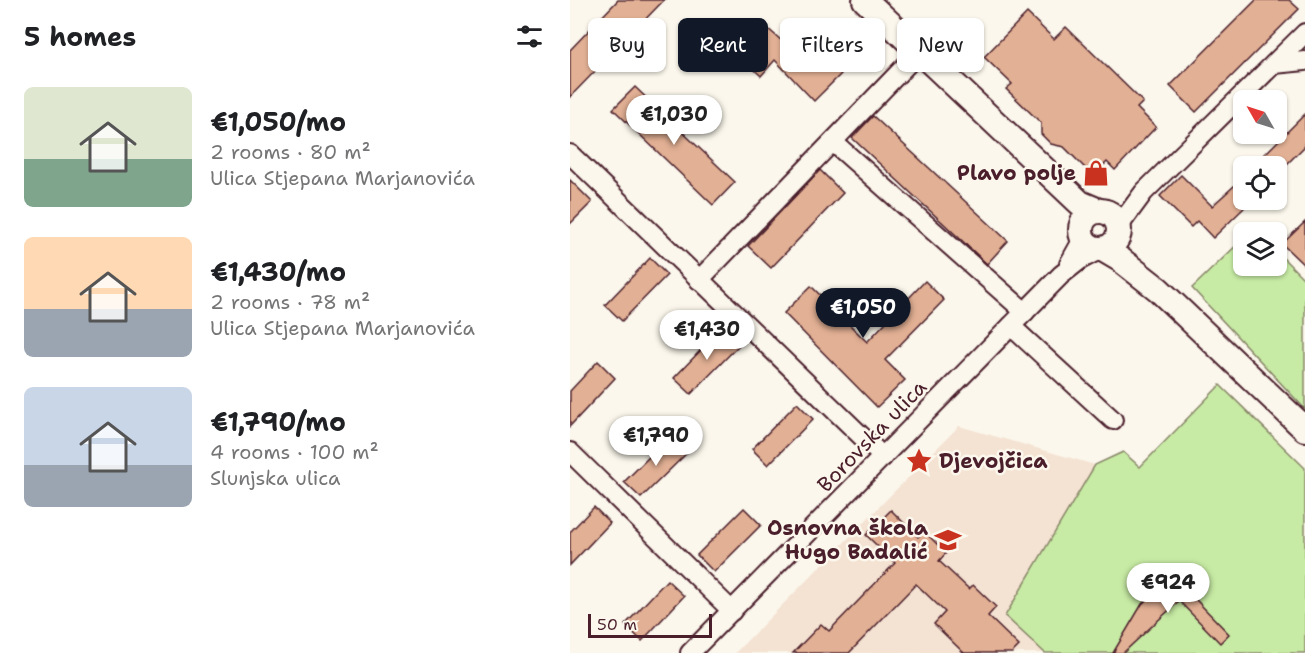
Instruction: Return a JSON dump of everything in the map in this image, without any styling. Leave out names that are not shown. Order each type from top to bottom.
[{"type":"main road","points":[[865,0],[897,31]]},
{"type":"main road","points":[[940,72],[1080,203],[1111,220],[1134,258],[1158,289]]},
{"type":"main road","points":[[1011,140],[1074,216],[1092,243],[1121,260],[1158,289],[1305,429]]},
{"type":"main road","points":[[1092,243],[1088,216],[1111,220]]},
{"type":"main road","points":[[1092,243],[1115,243],[1111,220]]},
{"type":"street","points":[[1111,220],[1144,192],[1305,33]]},
{"type":"street","points":[[1274,64],[1305,61]]},
{"type":"street","points":[[699,280],[900,72]]},
{"type":"street","points":[[833,142],[1025,312]]},
{"type":"street","points":[[570,154],[883,457]]},
{"type":"street","name":"Borovska ulica","points":[[691,653],[1061,275],[1080,260],[1092,243]]},
{"type":"street","points":[[1011,326],[1113,420]]},
{"type":"street","points":[[570,452],[732,610]]},
{"type":"shaded area","name":"Osnovna škola Hugo Badalić","points":[[959,426],[1095,465],[1005,616],[1045,653],[735,653]]},
{"type":"green space","points":[[1233,249],[1233,276],[1287,276],[1287,262],[1305,280],[1305,409],[1192,288]]},
{"type":"green space","points":[[1220,385],[1305,468],[1305,653],[1045,653],[1005,616],[1095,465],[1123,452],[1140,467]]},
{"type":"building","points":[[618,0],[664,0],[647,18],[601,18]]},
{"type":"building","points":[[1256,0],[1289,0],[1299,9],[1196,112],[1170,86]]},
{"type":"building","points":[[1027,13],[1054,39],[1066,27],[1143,102],[1137,108],[1156,127],[1115,170],[1107,162],[1093,176],[1064,147],[1051,144],[1041,134],[1041,123],[1006,89],[1012,84],[984,57]]},
{"type":"building","points":[[768,29],[780,39],[780,65],[775,60],[768,68]]},
{"type":"building","points":[[588,31],[588,72],[594,72],[570,97],[570,50]]},
{"type":"building","points":[[786,72],[839,72],[841,74],[814,101]]},
{"type":"building","points":[[635,87],[735,182],[713,205],[613,109]]},
{"type":"building","points":[[1305,114],[1305,146],[1287,164],[1287,156],[1263,156],[1275,144],[1287,144],[1287,132]]},
{"type":"building","points":[[873,116],[1008,241],[987,264],[852,138]]},
{"type":"building","points":[[820,170],[843,193],[771,268],[748,246]]},
{"type":"building","points":[[1181,175],[1212,206],[1233,187],[1233,210],[1242,210],[1213,238],[1197,221],[1191,227],[1160,196]]},
{"type":"building","points":[[570,180],[592,202],[570,224]]},
{"type":"building","points":[[1305,222],[1305,266],[1287,249],[1287,239]]},
{"type":"building","points":[[650,258],[667,275],[622,321],[605,305]]},
{"type":"building","points":[[925,281],[944,300],[885,360],[905,380],[877,407],[784,313],[811,286],[867,342]]},
{"type":"building","points":[[722,328],[739,345],[691,394],[674,378]]},
{"type":"building","points":[[598,361],[615,378],[570,426],[570,391]]},
{"type":"building","points":[[797,403],[813,419],[768,465],[752,449]]},
{"type":"building","points":[[670,436],[687,453],[641,498],[624,482]]},
{"type":"building","points":[[594,507],[610,523],[570,565],[570,532]]},
{"type":"building","points":[[744,508],[761,525],[714,572],[697,555]]},
{"type":"building","points":[[891,510],[918,537],[924,531],[946,553],[939,561],[969,589],[973,585],[996,607],[988,616],[1019,646],[1012,653],[964,653],[934,624],[945,612],[916,584],[849,653],[793,653],[821,624],[829,631],[895,563],[866,535]]},
{"type":"building","points":[[1173,576],[1229,634],[1220,643],[1179,601],[1123,653],[1113,653],[1142,604]]},
{"type":"building","points":[[667,580],[684,596],[642,641],[625,625]]},
{"type":"place","name":"Plavo polje","points":[[1096,173]]},
{"type":"place","name":"Djevojčica","points":[[919,461]]},
{"type":"place","name":"Osnovna škola Hugo Badalić","points":[[948,540]]}]
